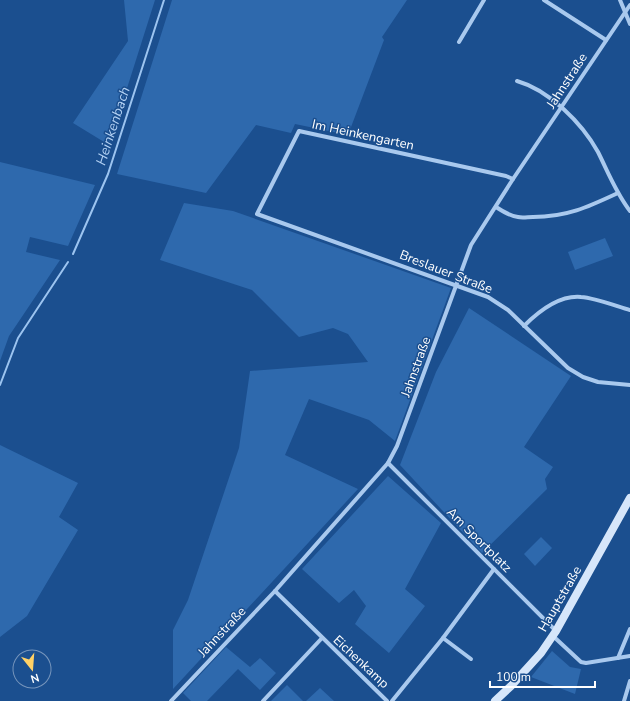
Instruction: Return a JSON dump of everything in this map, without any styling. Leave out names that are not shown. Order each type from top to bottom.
[{"type":"street","points":[[459,42],[484,0]]},
{"type":"street","points":[[544,0],[606,40]]},
{"type":"street","points":[[620,0],[630,24]]},
{"type":"street","name":"Jahnstraße","points":[[171,701],[274,591],[388,463],[397,446],[471,245],[513,179],[630,5]]},
{"type":"street","points":[[517,81],[528,84],[556,102],[579,125],[597,151],[618,193],[630,211]]},
{"type":"street","name":"Im Heinkengarten","points":[[257,214],[299,132],[506,176],[513,179]]},
{"type":"street","points":[[496,206],[506,213],[518,218],[550,217],[567,214],[589,207],[618,193]]},
{"type":"street","name":"Breslauer Straße","points":[[257,214],[488,297],[508,310],[568,368],[582,377],[598,382],[630,385]]},
{"type":"street","points":[[524,326],[533,317],[552,305],[570,298],[582,297],[630,310]]},
{"type":"street","name":"Am Sportplatz","points":[[388,463],[494,569],[581,662],[586,663],[630,656]]},
{"type":"street","name":"Hauptstraße","points":[[495,701],[511,686],[536,658],[554,633],[630,498]]},
{"type":"street","name":"Eichenkamp","points":[[392,701],[443,638],[494,569]]},
{"type":"street","name":"Eichenkamp","points":[[274,591],[387,701]]},
{"type":"street","points":[[618,658],[630,629]]},
{"type":"street","name":"Eichenkamp","points":[[263,701],[322,638]]},
{"type":"street","points":[[443,638],[471,659]]},
{"type":"street","points":[[624,701],[630,681]]},
{"type":"shaded area","points":[[124,0],[155,0],[109,145],[73,123],[128,41]]},
{"type":"shaded area","points":[[172,0],[407,0],[382,37],[384,40],[348,135],[295,124],[291,133],[256,125],[206,193],[117,174]]},
{"type":"shaded area","points":[[0,162],[95,185],[68,246],[30,237],[26,252],[60,260],[9,336],[0,361]]},
{"type":"shaded area","points":[[184,203],[233,211],[451,288],[395,441],[369,420],[309,399],[285,455],[358,489],[173,689],[173,630],[188,600],[239,448],[250,371],[368,362],[348,334],[333,328],[299,337],[252,290],[160,260]]},
{"type":"shaded area","points":[[605,238],[613,256],[575,270],[568,252]]},
{"type":"shaded area","points":[[469,308],[571,376],[524,447],[553,467],[545,479],[547,489],[482,553],[400,465],[436,372]]},
{"type":"shaded area","points":[[0,445],[78,483],[59,517],[78,530],[27,616],[0,637]]},
{"type":"shaded area","points":[[388,476],[441,523],[405,589],[425,606],[389,653],[355,624],[366,606],[354,590],[339,603],[302,569]]},
{"type":"shaded area","points":[[541,537],[552,548],[535,566],[524,554]]},
{"type":"shaded area","points":[[226,647],[250,667],[260,658],[276,673],[260,690],[238,669],[207,701],[191,701],[183,693]]},
{"type":"shaded area","points":[[552,651],[570,667],[581,669],[575,694],[531,677]]},
{"type":"shaded area","points":[[287,685],[303,701],[271,701]]},
{"type":"shaded area","points":[[320,688],[334,701],[306,701]]},
{"type":"waterway","name":"Heinkenbach","points":[[73,254],[108,174],[164,0]]},
{"type":"waterway","name":"Heinkenbach","points":[[0,385],[18,338],[68,262]]}]
